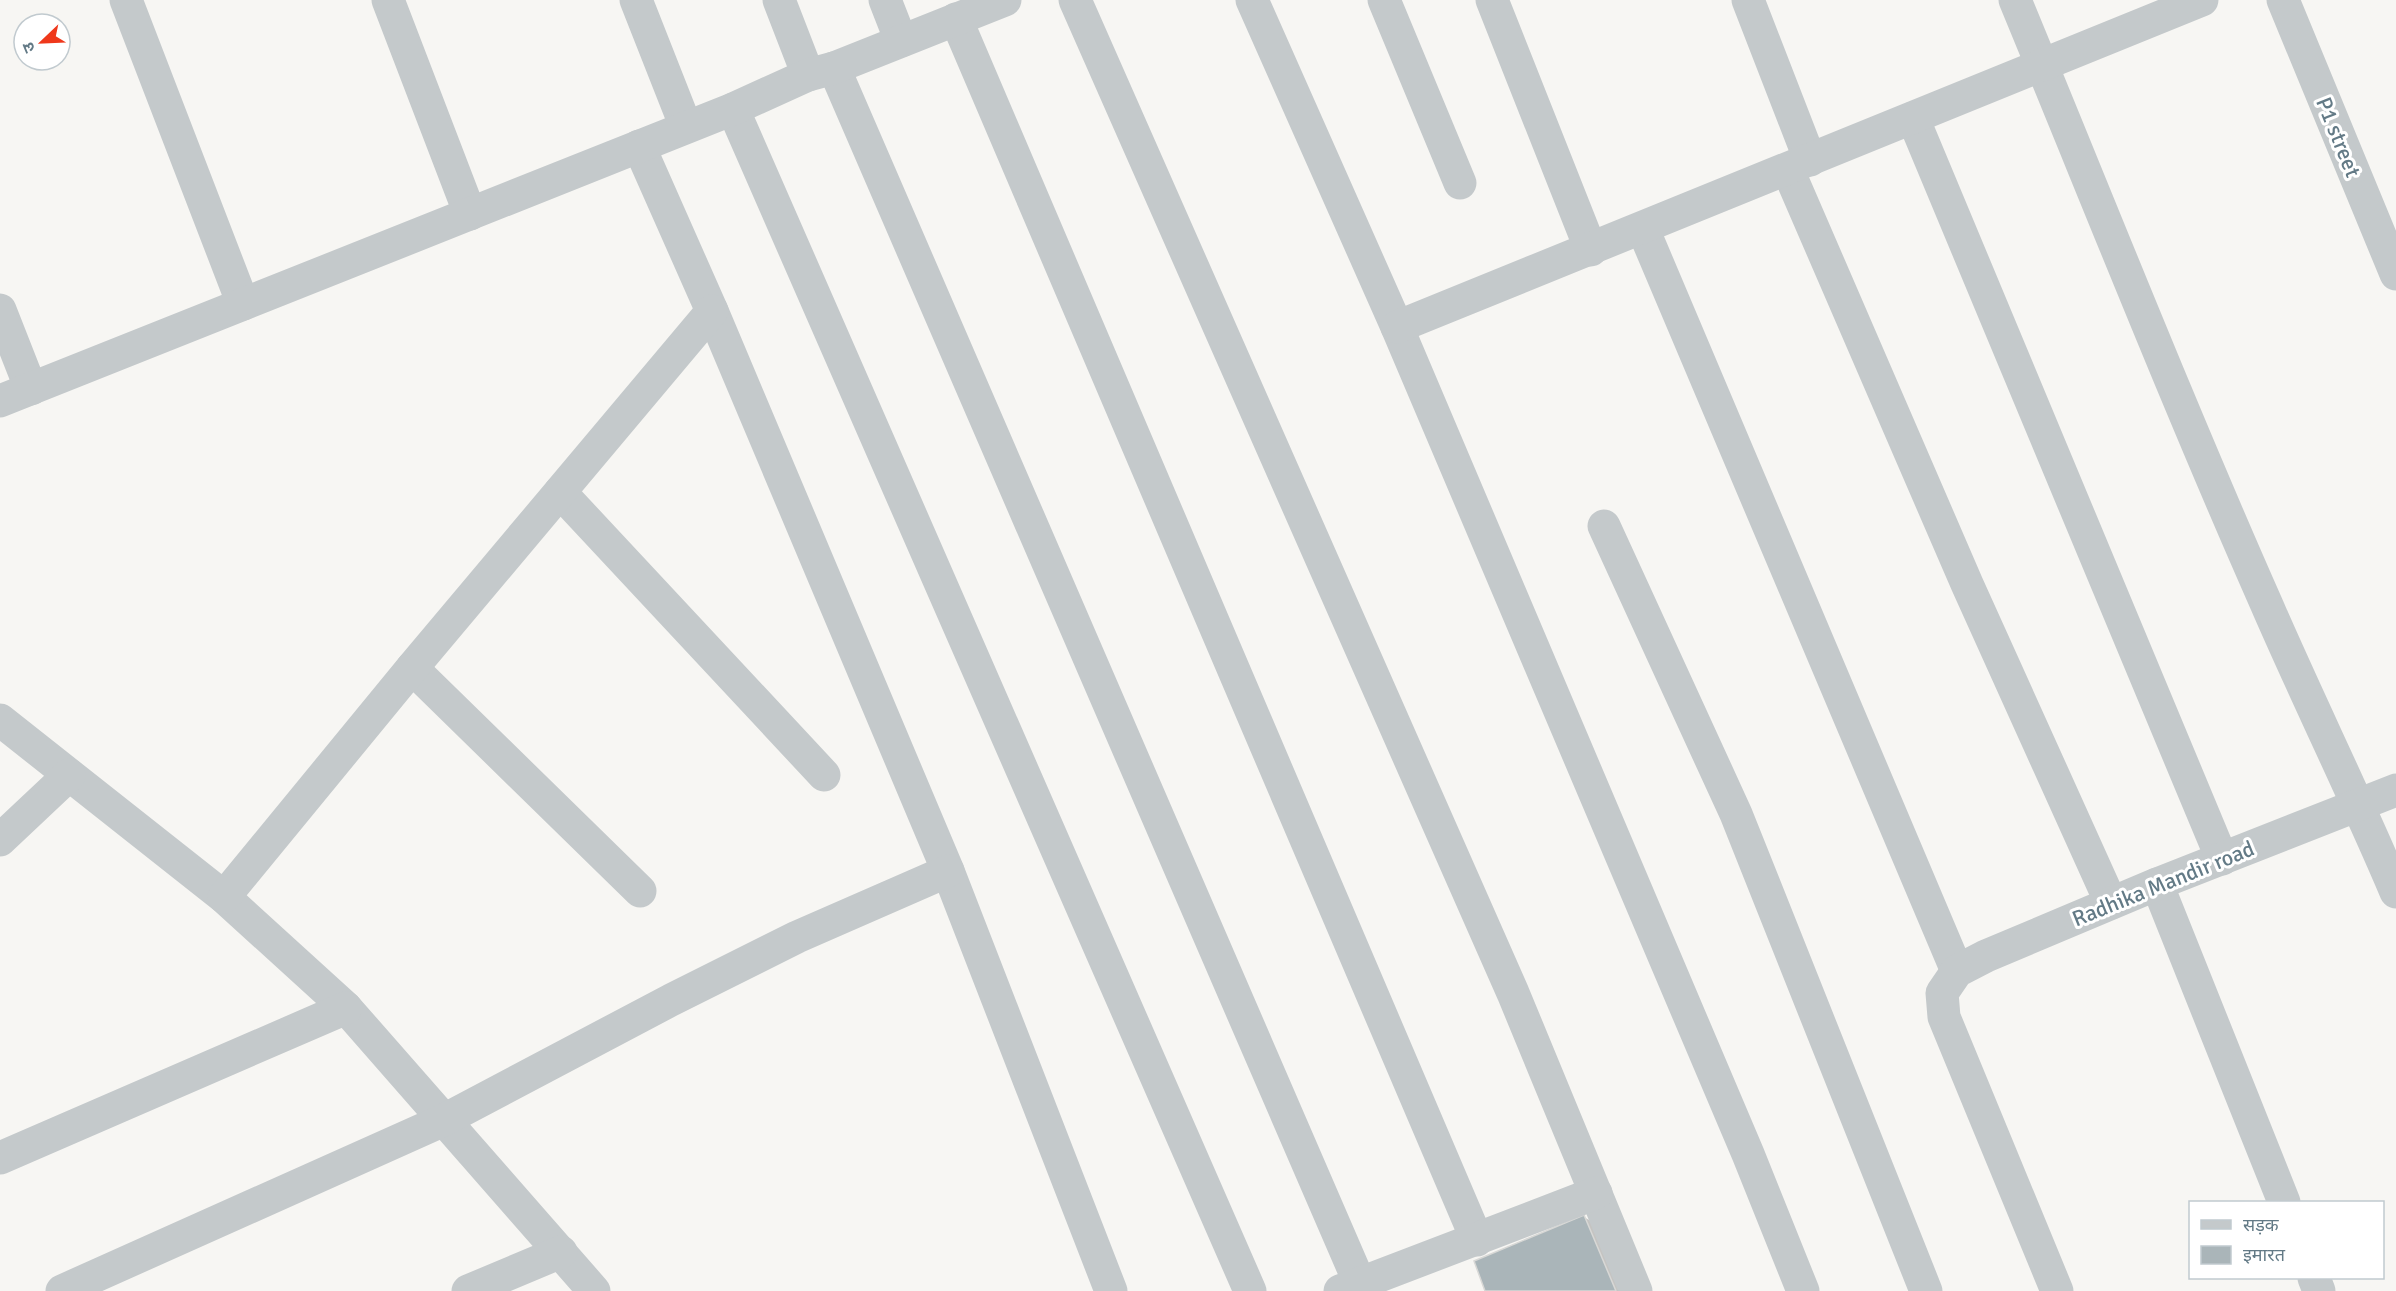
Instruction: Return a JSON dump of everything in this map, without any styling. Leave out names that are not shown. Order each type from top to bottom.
[{"type":"street","points":[[126,0],[243,304]]},
{"type":"street","points":[[388,0],[470,213]]},
{"type":"street","points":[[636,0],[686,127]]},
{"type":"street","points":[[779,0],[821,71],[1350,1288],[1596,1193]]},
{"type":"street","points":[[885,0],[901,41]]},
{"type":"street","points":[[0,401],[733,109],[821,71],[1005,0]]},
{"type":"street","points":[[1075,0],[1513,993],[1636,1291]]},
{"type":"street","points":[[1252,0],[1397,327],[1744,1143],[1803,1291]]},
{"type":"street","points":[[1384,0],[1460,183]]},
{"type":"street","points":[[1492,0],[1591,250]]},
{"type":"street","points":[[1748,0],[1799,165],[1967,584],[2111,903]]},
{"type":"street","points":[[2015,0],[2266,605],[2360,805],[2396,892]]},
{"type":"street","points":[[1397,327],[2202,0]]},
{"type":"street","name":"P1 street","points":[[2283,0],[2396,274]]},
{"type":"street","points":[[956,19],[1477,1240]]},
{"type":"street","points":[[733,109],[1250,1291]]},
{"type":"street","points":[[1913,118],[2222,859]]},
{"type":"street","points":[[639,146],[712,311],[948,871],[1111,1291]]},
{"type":"street","points":[[1643,229],[1949,982],[1944,1017],[2057,1291]]},
{"type":"street","points":[[0,310],[31,389]]},
{"type":"street","points":[[224,897],[412,668],[712,311]]},
{"type":"street","points":[[560,492],[824,776]]},
{"type":"street","points":[[1604,526],[1736,813],[1926,1291]]},
{"type":"street","points":[[412,668],[640,891]]},
{"type":"street","points":[[0,720],[224,897],[346,1008],[594,1291]]},
{"type":"street","points":[[0,840],[69,775]]},
{"type":"street","name":"Radhika Mandir road","points":[[1949,982],[1986,956],[2157,884],[2396,790]]},
{"type":"street","points":[[62,1291],[444,1120],[671,1000],[786,943],[948,871]]},
{"type":"street","points":[[2157,884],[2283,1201]]},
{"type":"street","points":[[0,1158],[346,1008]]},
{"type":"street","points":[[468,1291],[561,1252]]},
{"type":"building","points":[[1584,1215],[1616,1291],[1485,1291],[1474,1261]]}]
